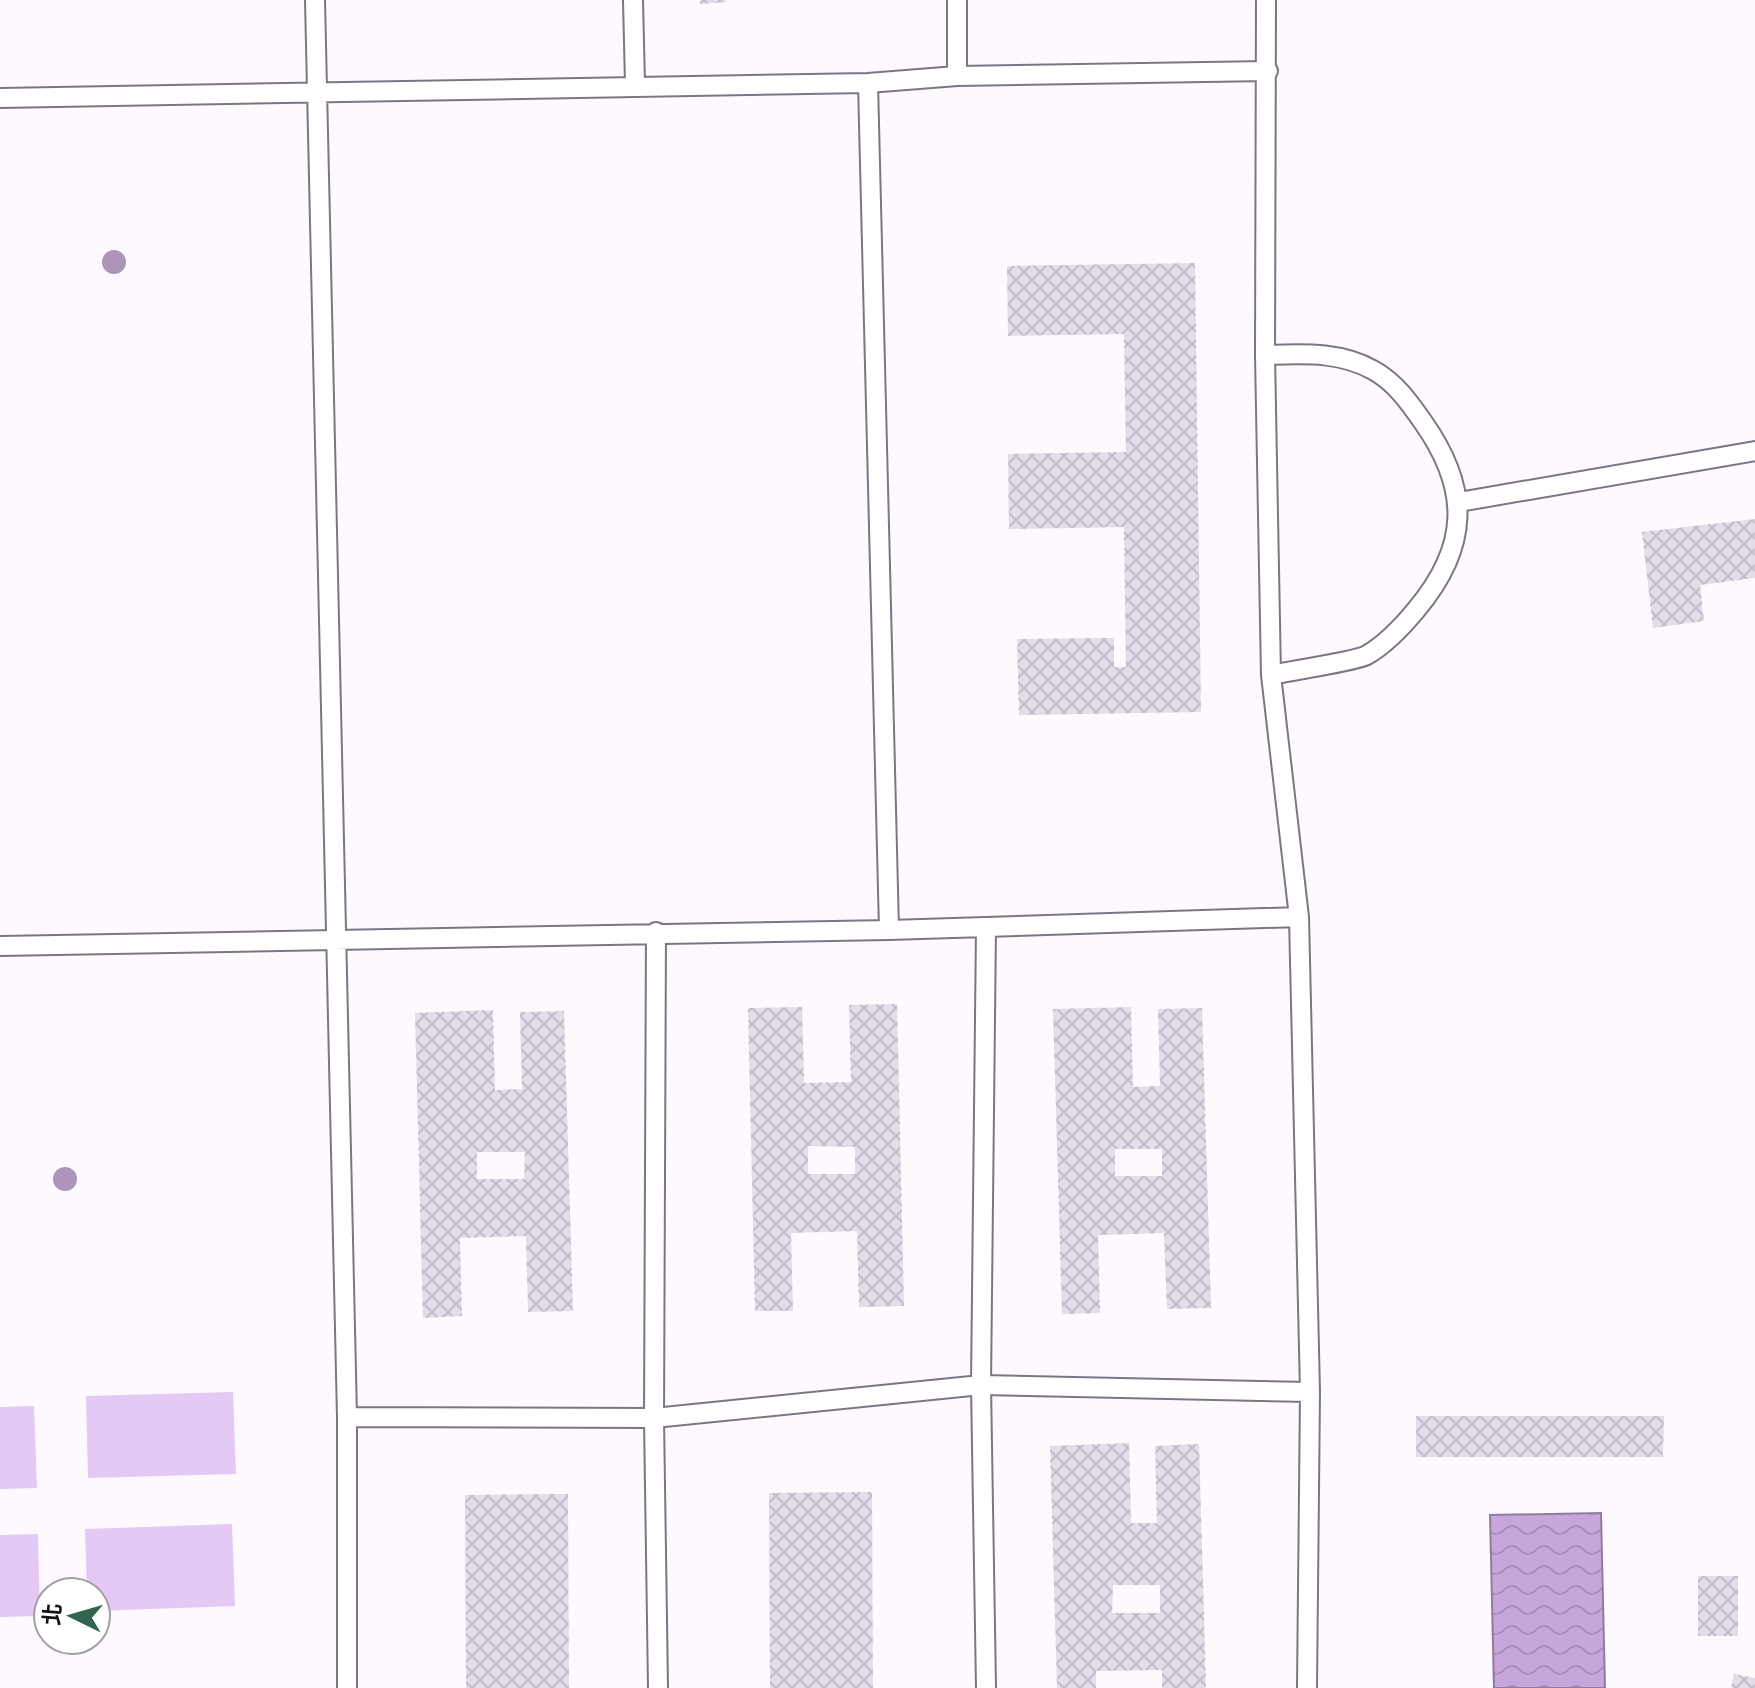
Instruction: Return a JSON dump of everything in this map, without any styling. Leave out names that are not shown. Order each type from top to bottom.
[{"type":"lane","points":[[315,0],[347,1417],[347,1688]]},
{"type":"lane","points":[[633,0],[635,84]]},
{"type":"lane","points":[[957,0],[957,76]]},
{"type":"lane","points":[[1266,0],[1265,355],[1271,675],[1299,917],[1310,1392],[1307,1688]]},
{"type":"lane","points":[[0,98],[635,84],[868,83],[957,76],[1268,71]]},
{"type":"lane","points":[[868,83],[889,930]]},
{"type":"lane","points":[[1265,355],[1329,354],[1372,370],[1404,394],[1436,440],[1459,502],[1455,547],[1440,582],[1400,629],[1364,657],[1271,675]]},
{"type":"lane","points":[[1459,502],[1755,451]]},
{"type":"lane","points":[[0,946],[889,930],[1299,917]]},
{"type":"lane","points":[[986,927],[981,1385],[986,1688]]},
{"type":"lane","points":[[656,932],[654,1418],[658,1688]]},
{"type":"lane","points":[[347,1417],[654,1418],[981,1385],[1310,1392]]},
{"type":"shaded area","points":[[233,1392],[236,1474],[88,1478],[86,1396]]},
{"type":"shaded area","points":[[34,1406],[37,1488],[0,1489],[0,1407]]},
{"type":"shaded area","points":[[232,1524],[235,1606],[112,1610],[112,1576],[86,1576],[85,1529]]},
{"type":"shaded area","points":[[38,1534],[39,1576],[32,1576],[32,1616],[0,1617],[0,1535]]},
{"type":"water","points":[[1601,1513],[1605,1688],[1494,1688],[1490,1515]]},
{"type":"building","points":[[700,0],[726,0],[726,2],[700,4]]},
{"type":"building","points":[[1195,263],[1201,712],[1019,715],[1017,639],[1114,638],[1114,667],[1126,667],[1124,527],[1009,529],[1008,454],[1126,452],[1124,334],[1008,336],[1007,266]]},
{"type":"building","points":[[1755,519],[1755,578],[1700,585],[1704,621],[1653,628],[1642,532]]},
{"type":"building","points":[[897,1004],[904,1306],[859,1307],[857,1231],[791,1233],[793,1311],[755,1311],[748,1008],[802,1007],[804,1083],[851,1082],[849,1005]],"holes":[[[808,1146],[855,1147],[855,1174],[808,1174]]]},
{"type":"building","points":[[1131,1007],[1133,1087],[1160,1086],[1158,1009],[1202,1008],[1211,1308],[1167,1309],[1164,1233],[1098,1235],[1100,1313],[1062,1314],[1053,1009]],"holes":[[[1115,1149],[1162,1149],[1162,1176],[1115,1176]]]},
{"type":"building","points":[[493,1010],[495,1090],[522,1089],[520,1012],[564,1011],[573,1311],[528,1312],[526,1236],[460,1238],[462,1316],[423,1318],[415,1013]],"holes":[[[477,1152],[525,1152],[524,1179],[477,1179]]]},
{"type":"building","points":[[1416,1416],[1664,1416],[1663,1457],[1416,1457]]},
{"type":"building","points":[[1129,1443],[1131,1523],[1157,1523],[1155,1446],[1199,1444],[1206,1688],[1162,1688],[1162,1670],[1096,1671],[1096,1688],[1057,1688],[1050,1446]],"holes":[[[1113,1585],[1160,1585],[1160,1613],[1112,1613]]]},
{"type":"building","points":[[872,1492],[873,1688],[770,1688],[769,1493]]},
{"type":"building","points":[[568,1494],[569,1688],[466,1688],[465,1495]]},
{"type":"building","points":[[1698,1576],[1738,1576],[1738,1636],[1698,1636]]},
{"type":"building","points":[[1734,1674],[1755,1678],[1755,1688],[1731,1688]]}]
